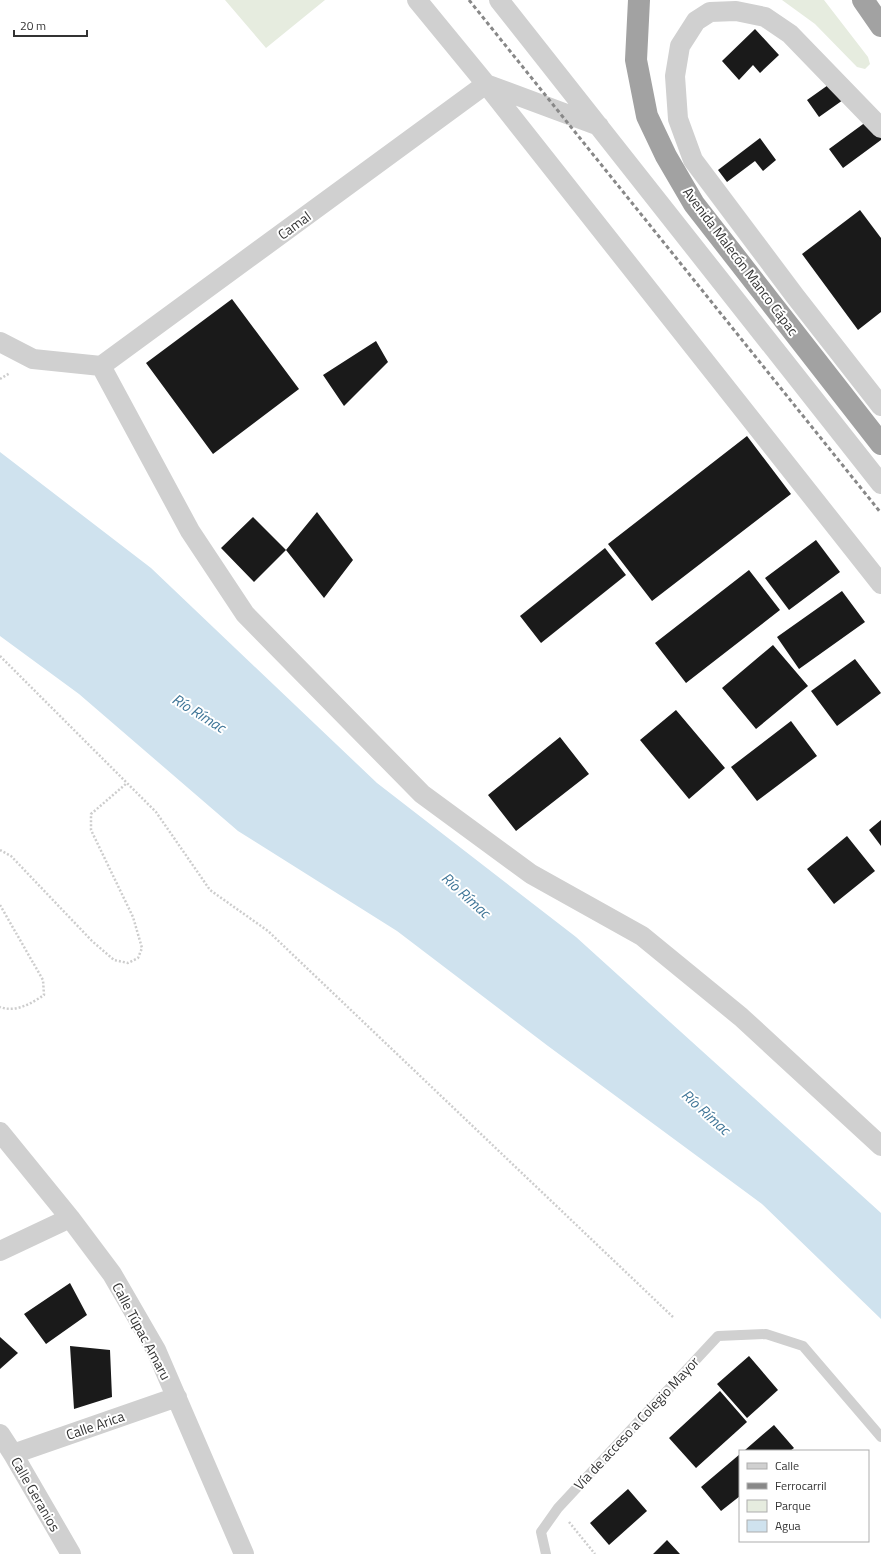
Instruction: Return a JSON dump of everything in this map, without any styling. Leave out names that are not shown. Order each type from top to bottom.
[{"type":"highway","name":"Avenida Malecón Manco Cápac","points":[[639,0],[636,60],[647,116],[666,156],[694,204],[881,444]]},
{"type":"highway","points":[[863,0],[881,26]]},
{"type":"street","points":[[417,0],[486,84],[881,584]]},
{"type":"street","points":[[499,0],[881,484]]},
{"type":"street","points":[[881,128],[790,34],[765,17],[736,10],[710,12],[696,21],[680,46],[675,76],[678,119],[693,160],[795,296],[881,406]]},
{"type":"street","points":[[486,84],[599,126]]},
{"type":"street","name":"Camal","points":[[101,366],[486,84]]},
{"type":"street","points":[[0,342],[33,359],[101,366],[190,531],[245,614],[422,794],[530,874],[642,936],[741,1017],[881,1146]]},
{"type":"street","name":"Calle Túpac Amaru","points":[[0,1132],[70,1218],[112,1274],[156,1350],[244,1554]]},
{"type":"street","points":[[0,1251],[70,1218]]},
{"type":"street","name":"Calle Arica","points":[[13,1454],[177,1397]]},
{"type":"street","name":"Calle Geranios","points":[[0,1434],[71,1554]]},
{"type":"lane","name":"Vía de acceso a Colegio Mayor","points":[[546,1554],[541,1532],[558,1508],[718,1336],[766,1334],[803,1346],[881,1437]]},
{"type":"path","points":[[0,379],[10,373]]},
{"type":"path","points":[[0,656],[156,812],[210,890],[268,931],[674,1318]]},
{"type":"path","points":[[0,850],[11,856],[92,941],[114,960],[128,963],[138,958],[142,948],[133,917],[91,830],[91,814],[127,783]]},
{"type":"path","points":[[0,905],[42,980],[44,995],[28,1006],[5,1009],[0,1007]]},
{"type":"path","points":[[558,1508],[595,1554]]},
{"type":"green space","points":[[225,0],[325,0],[266,48]]},
{"type":"green space","points":[[782,0],[824,0],[868,57],[870,64],[865,69],[857,67],[815,24]]},
{"type":"water","name":"Río Rímac","points":[[0,452],[151,568],[377,783],[576,937],[881,1213],[881,1319],[762,1204],[548,1046],[397,931],[238,831],[79,694],[0,636]]},
{"type":"building","points":[[755,29],[779,55],[760,73],[753,65],[739,80],[722,61]]},
{"type":"building","points":[[831,83],[843,100],[819,117],[807,100]]},
{"type":"building","points":[[870,119],[881,134],[881,140],[843,168],[829,149]]},
{"type":"building","points":[[760,138],[776,160],[763,171],[755,161],[727,182],[718,170]]},
{"type":"building","points":[[860,210],[881,238],[881,312],[858,330],[802,254]]},
{"type":"building","points":[[232,299],[299,389],[213,454],[146,363]]},
{"type":"building","points":[[376,341],[388,362],[344,406],[323,375]]},
{"type":"building","points":[[747,436],[791,494],[652,601],[608,544]]},
{"type":"building","points":[[317,512],[353,560],[324,598],[286,550]]},
{"type":"building","points":[[253,517],[286,550],[254,582],[221,548]]},
{"type":"building","points":[[816,540],[840,572],[789,610],[765,578]]},
{"type":"building","points":[[605,548],[626,575],[541,643],[520,616]]},
{"type":"building","points":[[749,570],[780,610],[686,683],[655,643]]},
{"type":"building","points":[[842,591],[865,622],[799,669],[777,637]]},
{"type":"building","points":[[773,645],[808,686],[756,729],[722,688]]},
{"type":"building","points":[[855,659],[881,693],[837,726],[811,691]]},
{"type":"building","points":[[676,710],[725,768],[689,799],[640,740]]},
{"type":"building","points":[[791,721],[817,756],[757,801],[731,767]]},
{"type":"building","points":[[560,737],[589,774],[516,831],[488,795]]},
{"type":"building","points":[[881,820],[881,846],[869,830]]},
{"type":"building","points":[[847,836],[875,871],[834,904],[807,869]]},
{"type":"building","points":[[70,1283],[87,1315],[46,1344],[24,1314]]},
{"type":"building","points":[[0,1337],[18,1353],[0,1369]]},
{"type":"building","points":[[70,1346],[110,1350],[112,1397],[74,1409]]},
{"type":"building","points":[[749,1356],[778,1390],[747,1418],[717,1384]]},
{"type":"building","points":[[720,1391],[747,1422],[696,1468],[669,1438]]},
{"type":"building","points":[[774,1425],[794,1448],[791,1450],[745,1450]]},
{"type":"building","points":[[739,1455],[739,1497],[721,1511],[701,1487]]},
{"type":"building","points":[[628,1489],[647,1511],[609,1545],[590,1523]]},
{"type":"building","points":[[667,1540],[680,1554],[653,1554]]},
{"type":"railway","points":[[469,0],[881,513]]}]
